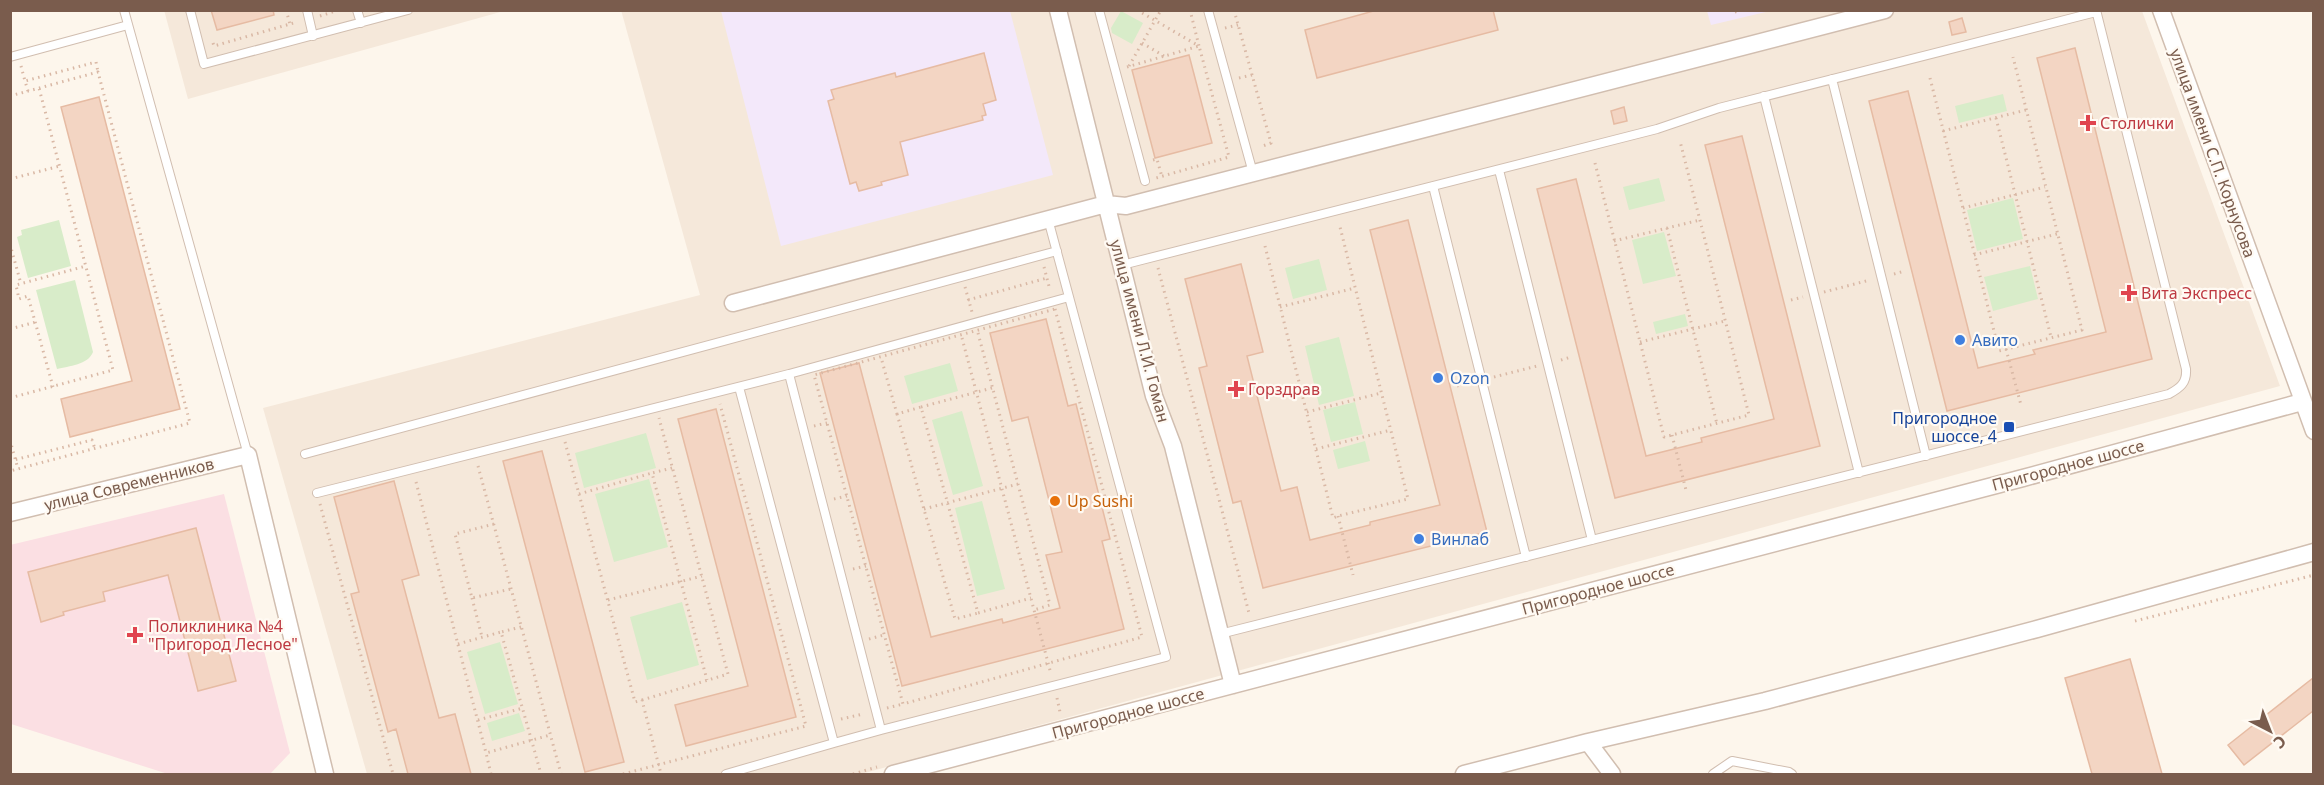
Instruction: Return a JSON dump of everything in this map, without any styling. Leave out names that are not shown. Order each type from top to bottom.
[{"type":"street","name":"улица имени Л.И. Гоман","points":[[1058,10],[1154,396],[1173,446],[1233,685]]},
{"type":"street","points":[[733,303],[1106,204],[1126,206],[1885,10]]},
{"type":"street","name":"улица имени С.П. Корнусова","points":[[2162,10],[2313,430]]},
{"type":"street","name":"Пригородное шоссе","points":[[893,774],[2023,478],[2302,402]]},
{"type":"street","points":[[248,454],[324,774]]},
{"type":"street","name":"улица Современников","points":[[10,513],[248,454]]},
{"type":"street","points":[[1464,774],[1588,742],[1766,701],[2313,552]]},
{"type":"street","points":[[1588,742],[1612,774]]},
{"type":"lane","points":[[124,10],[248,454]]},
{"type":"lane","points":[[190,10],[204,64],[408,10]]},
{"type":"lane","points":[[307,10],[313,36]]},
{"type":"lane","points":[[357,10],[361,23]]},
{"type":"lane","points":[[1099,10],[1146,181]]},
{"type":"lane","points":[[1208,10],[1253,173]]},
{"type":"lane","points":[[1122,265],[1657,129],[1719,108],[2096,11],[2187,378],[2180,388],[2169,394],[1220,634]]},
{"type":"lane","points":[[10,57],[128,26]]},
{"type":"lane","points":[[1832,80],[1926,456]]},
{"type":"lane","points":[[1764,96],[1859,473]]},
{"type":"lane","points":[[1499,170],[1593,540]]},
{"type":"lane","points":[[1433,186],[1526,557]]},
{"type":"lane","points":[[726,774],[881,730],[1166,657],[1048,219]]},
{"type":"lane","points":[[305,454],[1057,251]]},
{"type":"lane","points":[[317,495],[976,326],[1054,305],[1069,297]]},
{"type":"lane","points":[[789,374],[881,730]]},
{"type":"lane","points":[[739,387],[834,743]]},
{"type":"lane","points":[[1713,774],[1732,761],[1792,774]]},
{"type":"path","points":[[212,37],[214,46],[290,24],[286,10]]},
{"type":"path","points":[[1137,10],[1199,46]]},
{"type":"path","points":[[1128,67],[1161,10]]},
{"type":"path","points":[[1190,10],[1229,157]]},
{"type":"path","points":[[1146,181],[1271,143],[1234,10]]},
{"type":"path","points":[[1732,10],[1732,13],[1741,10]]},
{"type":"path","points":[[1142,43],[1165,56]]},
{"type":"path","points":[[1115,71],[1199,46]]},
{"type":"path","points":[[1930,78],[1999,351],[2051,338],[2082,330],[2013,57]]},
{"type":"path","points":[[10,471],[190,423],[96,62],[25,81],[28,91]]},
{"type":"path","points":[[10,96],[98,72]]},
{"type":"path","points":[[10,398],[113,370],[39,88]]},
{"type":"path","points":[[1943,131],[2027,110]]},
{"type":"path","points":[[1996,118],[2051,338]]},
{"type":"path","points":[[1595,163],[1664,437],[1716,424],[1749,415],[1680,141]]},
{"type":"path","points":[[10,179],[60,166]]},
{"type":"path","points":[[1963,208],[2046,187]]},
{"type":"path","points":[[1614,241],[1700,220]]},
{"type":"path","points":[[1265,246],[1333,518],[1408,499],[1340,227]]},
{"type":"path","points":[[1667,228],[1716,424]]},
{"type":"path","points":[[1974,255],[2058,233]]},
{"type":"path","points":[[10,244],[21,284]]},
{"type":"path","points":[[828,722],[903,704],[1142,637],[1040,255]]},
{"type":"path","points":[[1155,257],[1253,626]]},
{"type":"path","points":[[53,387],[28,296],[19,299],[16,285],[86,266]]},
{"type":"path","points":[[1791,300],[1905,271]]},
{"type":"path","points":[[962,276],[1050,605],[1034,610]]},
{"type":"path","points":[[968,300],[1047,279]]},
{"type":"path","points":[[1280,307],[1355,288]]},
{"type":"path","points":[[903,704],[814,375],[1054,305]]},
{"type":"path","points":[[1640,342],[1725,321]]},
{"type":"path","points":[[10,329],[36,322]]},
{"type":"path","points":[[963,341],[1060,714]]},
{"type":"path","points":[[2006,349],[2021,405]]},
{"type":"path","points":[[1457,386],[1571,357]]},
{"type":"path","points":[[882,362],[955,619],[1031,598]]},
{"type":"path","points":[[897,414],[993,388]]},
{"type":"path","points":[[1306,412],[1382,393]]},
{"type":"path","points":[[623,774],[806,726],[718,396]]},
{"type":"path","points":[[921,407],[978,613]]},
{"type":"path","points":[[566,445],[635,702],[728,674],[661,423]]},
{"type":"path","points":[[1316,449],[1391,430]]},
{"type":"path","points":[[1672,435],[1686,490]]},
{"type":"path","points":[[10,440],[18,469]]},
{"type":"path","points":[[10,461],[92,440],[95,449]]},
{"type":"path","points":[[475,453],[561,774]]},
{"type":"path","points":[[579,494],[673,468]]},
{"type":"path","points":[[412,469],[491,774]]},
{"type":"path","points":[[652,473],[707,680]]},
{"type":"path","points":[[924,509],[1018,484]]},
{"type":"path","points":[[317,495],[393,774]]},
{"type":"path","points":[[1338,516],[1353,574]]},
{"type":"path","points":[[482,637],[455,534],[494,525]]},
{"type":"path","points":[[607,600],[702,576]]},
{"type":"path","points":[[472,598],[511,589]]},
{"type":"path","points":[[458,644],[521,627]]},
{"type":"path","points":[[501,632],[541,774]]},
{"type":"path","points":[[642,700],[661,774]]},
{"type":"path","points":[[478,721],[523,708]]},
{"type":"path","points":[[486,753],[550,735]]},
{"type":"shaded area","points":[[164,10],[504,11],[188,99]]},
{"type":"shaded area","points":[[621,10],[2142,11],[2280,386],[861,774],[367,774],[263,408],[700,295]]},
{"type":"shaded area","points":[[1707,10],[1770,11],[1711,25]]},
{"type":"shaded area","points":[[721,11],[1010,11],[1053,175],[781,246]]},
{"type":"shaded area","name":"Поликлиника №4 \"Пригород Лесное\"","points":[[224,494],[290,753],[270,774],[168,774],[11,724],[10,545]]},
{"type":"green space","points":[[1121,11],[1143,23],[1132,44],[1112,33],[1111,28]]},
{"type":"green space","points":[[2003,94],[2007,111],[1959,123],[1955,106]]},
{"type":"green space","points":[[1659,178],[1665,201],[1629,210],[1623,187]]},
{"type":"green space","points":[[2013,198],[2023,239],[1977,251],[1967,210]]},
{"type":"green space","points":[[59,220],[71,266],[28,278],[17,237],[22,235],[21,230]]},
{"type":"green space","points":[[1664,232],[1676,276],[1643,284],[1632,240]]},
{"type":"green space","points":[[1319,259],[1327,290],[1293,299],[1285,268]]},
{"type":"green space","points":[[2030,266],[2038,299],[1993,311],[1984,277]]},
{"type":"green space","points":[[75,280],[93,352],[83,362],[57,369],[36,290]]},
{"type":"green space","points":[[1685,314],[1688,326],[1656,334],[1653,322]]},
{"type":"green space","points":[[1339,337],[1354,396],[1319,405],[1305,346]]},
{"type":"green space","points":[[950,363],[958,391],[912,404],[904,376]]},
{"type":"green space","points":[[1355,402],[1363,434],[1331,442],[1323,410]]},
{"type":"green space","points":[[962,411],[983,486],[953,495],[932,420]]},
{"type":"green space","points":[[646,433],[656,468],[584,488],[575,453]]},
{"type":"green space","points":[[1365,441],[1370,461],[1338,469],[1333,450]]},
{"type":"green space","points":[[649,479],[668,547],[614,562],[595,494]]},
{"type":"green space","points":[[982,501],[1005,589],[977,596],[955,508]]},
{"type":"green space","points":[[682,602],[699,665],[647,680],[630,617]]},
{"type":"green space","points":[[500,642],[518,704],[485,714],[467,652]]},
{"type":"green space","points":[[519,713],[525,731],[492,741],[487,723]]},
{"type":"building","points":[[211,10],[273,10],[274,15],[217,30]]},
{"type":"building","points":[[1377,10],[1493,10],[1498,30],[1317,78],[1305,30]]},
{"type":"building","points":[[1962,18],[1966,32],[1952,35],[1949,22]]},
{"type":"building","points":[[2075,48],[2152,359],[1947,411],[1869,101],[1908,91],[1978,368],[2035,354],[2033,350],[2106,332],[2037,58]]},
{"type":"building","points":[[984,53],[996,100],[983,104],[986,115],[982,116],[983,120],[900,142],[908,175],[859,191],[856,182],[850,184],[828,101],[834,99],[831,90],[895,73],[896,77]]},
{"type":"building","points":[[1189,55],[1212,143],[1155,158],[1132,70]]},
{"type":"building","points":[[99,97],[180,409],[70,437],[61,399],[132,381],[61,107]]},
{"type":"building","points":[[1624,107],[1627,121],[1614,124],[1611,111]]},
{"type":"building","points":[[1742,136],[1820,446],[1615,498],[1537,189],[1576,179],[1646,456],[1702,442],[1701,438],[1774,419],[1705,145]]},
{"type":"building","points":[[1408,220],[1487,532],[1263,588],[1241,501],[1233,503],[1199,368],[1207,366],[1185,279],[1241,264],[1263,352],[1247,356],[1281,491],[1297,487],[1310,540],[1370,525],[1370,522],[1440,505],[1370,230]]},
{"type":"building","points":[[1046,319],[1068,406],[1076,404],[1110,539],[1102,541],[1124,629],[902,686],[820,373],[859,363],[931,637],[1002,619],[1003,623],[1060,608],[1046,555],[1062,552],[1028,417],[1012,421],[990,333]]},
{"type":"building","points":[[716,409],[796,717],[686,746],[675,705],[748,686],[678,419]]},
{"type":"building","points":[[542,451],[624,762],[585,772],[503,461]]},
{"type":"building","points":[[394,481],[419,575],[402,580],[439,718],[455,714],[471,774],[408,774],[396,729],[388,732],[351,594],[359,592],[334,497]]},
{"type":"building","points":[[196,528],[236,681],[198,691],[168,575],[103,592],[105,601],[63,612],[64,615],[41,622],[28,572]]},
{"type":"building","points":[[2130,659],[2162,774],[2092,774],[2065,678]]},
{"type":"building","points":[[2313,678],[2313,711],[2244,765],[2228,745]]},
{"type":"place","name":"Столички","points":[[2088,123]]},
{"type":"place","name":"Вита Экспресс","points":[[2129,293]]},
{"type":"place","name":"Авито","points":[[1960,340]]},
{"type":"place","name":"Ozon","points":[[1438,378]]},
{"type":"place","name":"Горздрав","points":[[1236,389]]},
{"type":"place","name":"Пригородное шоссе, 4","points":[[2009,427]]},
{"type":"place","name":"Up Sushi","points":[[1055,501]]},
{"type":"place","name":"Винлаб","points":[[1419,539]]},
{"type":"place","name":"Поликлиника №4 \"Пригород Лесное\"","points":[[135,635]]}]
